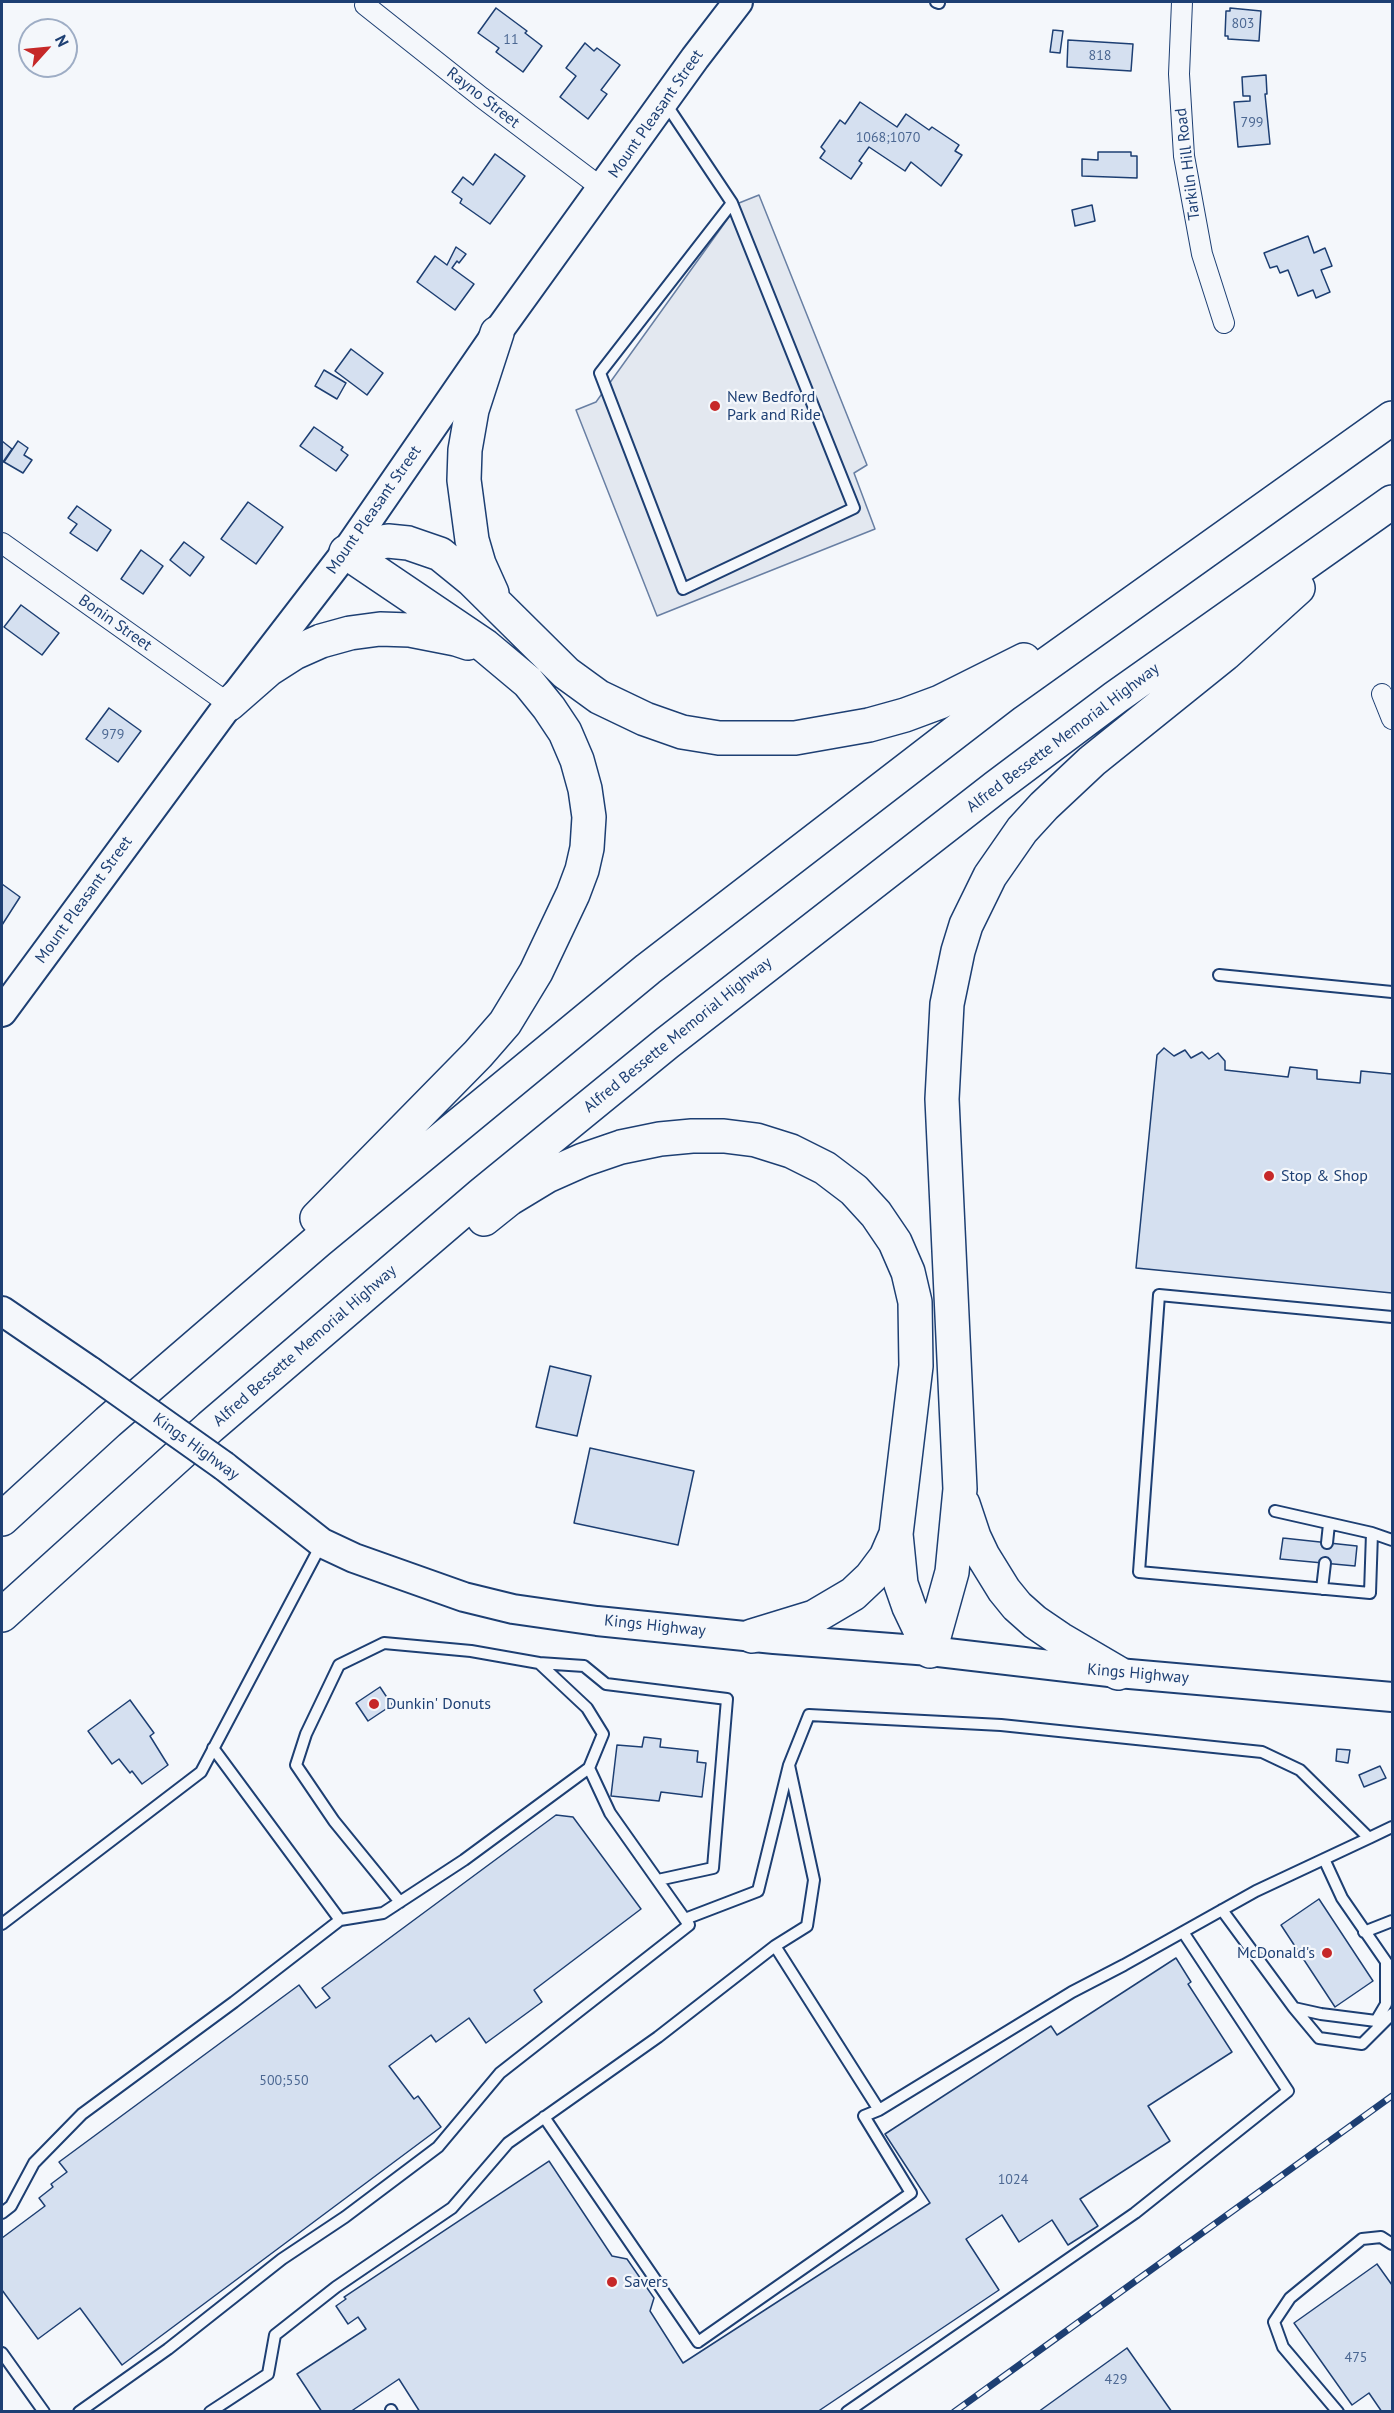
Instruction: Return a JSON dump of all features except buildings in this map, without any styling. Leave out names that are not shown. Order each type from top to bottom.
[{"type":"highway","points":[[497,333],[472,410],[465,450],[464,480],[472,540],[489,587],[502,610]]},
{"type":"highway","points":[[2,1519],[204,1338],[648,969],[939,744],[1136,598],[1392,418]]},
{"type":"highway","points":[[930,1651],[952,1572],[960,1489],[943,1111],[943,1058],[952,978],[963,934],[990,876],[1022,830],[1067,783],[1249,633],[1388,505]]},
{"type":"highway","name":"Alfred Bessette Memorial Highway","points":[[2,1615],[140,1488],[561,1128],[773,959],[1116,697],[1388,505]]},
{"type":"highway","points":[[346,552],[369,544],[388,542],[424,547],[453,563],[567,673],[608,701],[645,719],[682,732],[719,738],[757,739],[832,733],[905,715],[948,698],[1006,670],[1136,598]]},
{"type":"highway","points":[[204,1338],[361,1172],[478,1054],[505,1023],[521,998],[562,920],[582,870],[587,848],[589,817],[585,789],[569,741],[549,708],[528,682],[504,662],[346,552]]},
{"type":"highway","points":[[229,704],[268,669],[294,653],[321,641],[350,633],[380,629],[433,634],[464,642],[504,662]]},
{"type":"highway","points":[[299,1350],[438,1254],[509,1199],[547,1176],[583,1160],[621,1147],[660,1139],[724,1136],[756,1140],[791,1151],[825,1168],[854,1190],[883,1223],[909,1272],[915,1302],[916,1366],[896,1534],[901,1584],[930,1651]]},
{"type":"highway","points":[[960,1489],[965,1515],[983,1556],[1017,1606],[1060,1639],[1118,1673]]},
{"type":"highway","points":[[752,1636],[814,1617],[853,1594],[886,1557],[896,1534]]},
{"type":"main road","name":"Mount Pleasant Street","points":[[2,1012],[229,704],[346,552],[497,333],[738,2]]},
{"type":"main road","name":"Kings Highway","points":[[2,1311],[224,1466],[322,1544],[464,1597],[504,1607],[597,1621],[930,1651],[1118,1673],[1392,1697]]},
{"type":"street","name":"Tarkiln Hill Road","points":[[1182,2],[1179,74],[1187,181],[1202,254],[1224,323]]},
{"type":"street","name":"Rayno Street","points":[[366,3],[481,97],[603,189]]},
{"type":"street","name":"Bonin Street","points":[[2,543],[229,704]]},
{"type":"street","points":[[1382,694],[1392,719]]},
{"type":"lane","points":[[664,101],[732,203],[854,508],[683,589],[600,373],[732,203]]},
{"type":"lane","points":[[1219,975],[1392,992]]},
{"type":"lane","points":[[1372,1533],[1370,1593],[1139,1572],[1159,1295],[1392,1317]]},
{"type":"lane","points":[[1275,1510],[1372,1533],[1392,1540]]},
{"type":"lane","points":[[1327,1543],[1329,1524]]},
{"type":"lane","points":[[2,1924],[201,1772],[322,1544]]},
{"type":"lane","points":[[1322,1589],[1325,1563]]},
{"type":"lane","points":[[400,1902],[334,1821],[296,1765],[306,1734],[339,1665],[384,1642],[471,1651],[539,1663],[584,1666],[606,1684],[727,1699],[713,1868],[658,1880]]},
{"type":"lane","points":[[2,2213],[11,2206],[34,2163],[82,2114],[234,2002],[340,1920],[383,1913],[464,1860],[589,1768],[603,1734],[587,1708],[539,1663]]},
{"type":"lane","points":[[685,1919],[758,1891],[789,1765],[809,1715],[1000,1725],[1262,1752],[1300,1770],[1369,1838]]},
{"type":"lane","points":[[213,1748],[340,1920]]},
{"type":"lane","points":[[210,2412],[267,2374],[275,2336],[336,2287],[452,2208],[508,2144],[658,2037],[775,1946],[807,1926],[814,1880],[789,1765]]},
{"type":"lane","points":[[79,2412],[168,2349],[282,2259],[345,2217],[438,2147],[500,2073],[689,1925],[610,1813],[589,1768]]},
{"type":"lane","points":[[544,2117],[698,2342],[911,2193],[864,2116],[879,2110],[1072,1992],[1256,1891],[1392,1827]]},
{"type":"lane","points":[[1294,2008],[1376,2021],[1386,2004],[1389,1966],[1342,1898],[1324,1859]]},
{"type":"lane","points":[[1222,1910],[1318,2038],[1362,2044],[1392,2014]]},
{"type":"lane","points":[[1364,1932],[1392,1922]]},
{"type":"lane","points":[[847,2412],[1136,2213],[1288,2091],[1183,1932]]},
{"type":"lane","points":[[775,1946],[879,2110]]},
{"type":"lane","points":[[1338,2412],[1283,2347],[1274,2322],[1290,2298],[1362,2239],[1381,2237],[1392,2244]]},
{"type":"lane","points":[[2,2353],[44,2412]]},
{"type":"shaded area","name":"New Bedford Park and Ride","points":[[759,195],[867,465],[854,473],[875,529],[657,616],[576,410],[596,402],[739,203]]},
{"type":"railway","points":[[954,2412],[1392,2096]]},
{"type":"place","name":"New Bedford Park and Ride","points":[[715,406]]},
{"type":"place","name":"Stop & Shop","points":[[1269,1176]]},
{"type":"place","name":"Dunkin' Donuts","points":[[374,1704]]},
{"type":"place","name":"McDonald's","points":[[1327,1953]]},
{"type":"place","name":"Savers","points":[[612,2282]]}]
